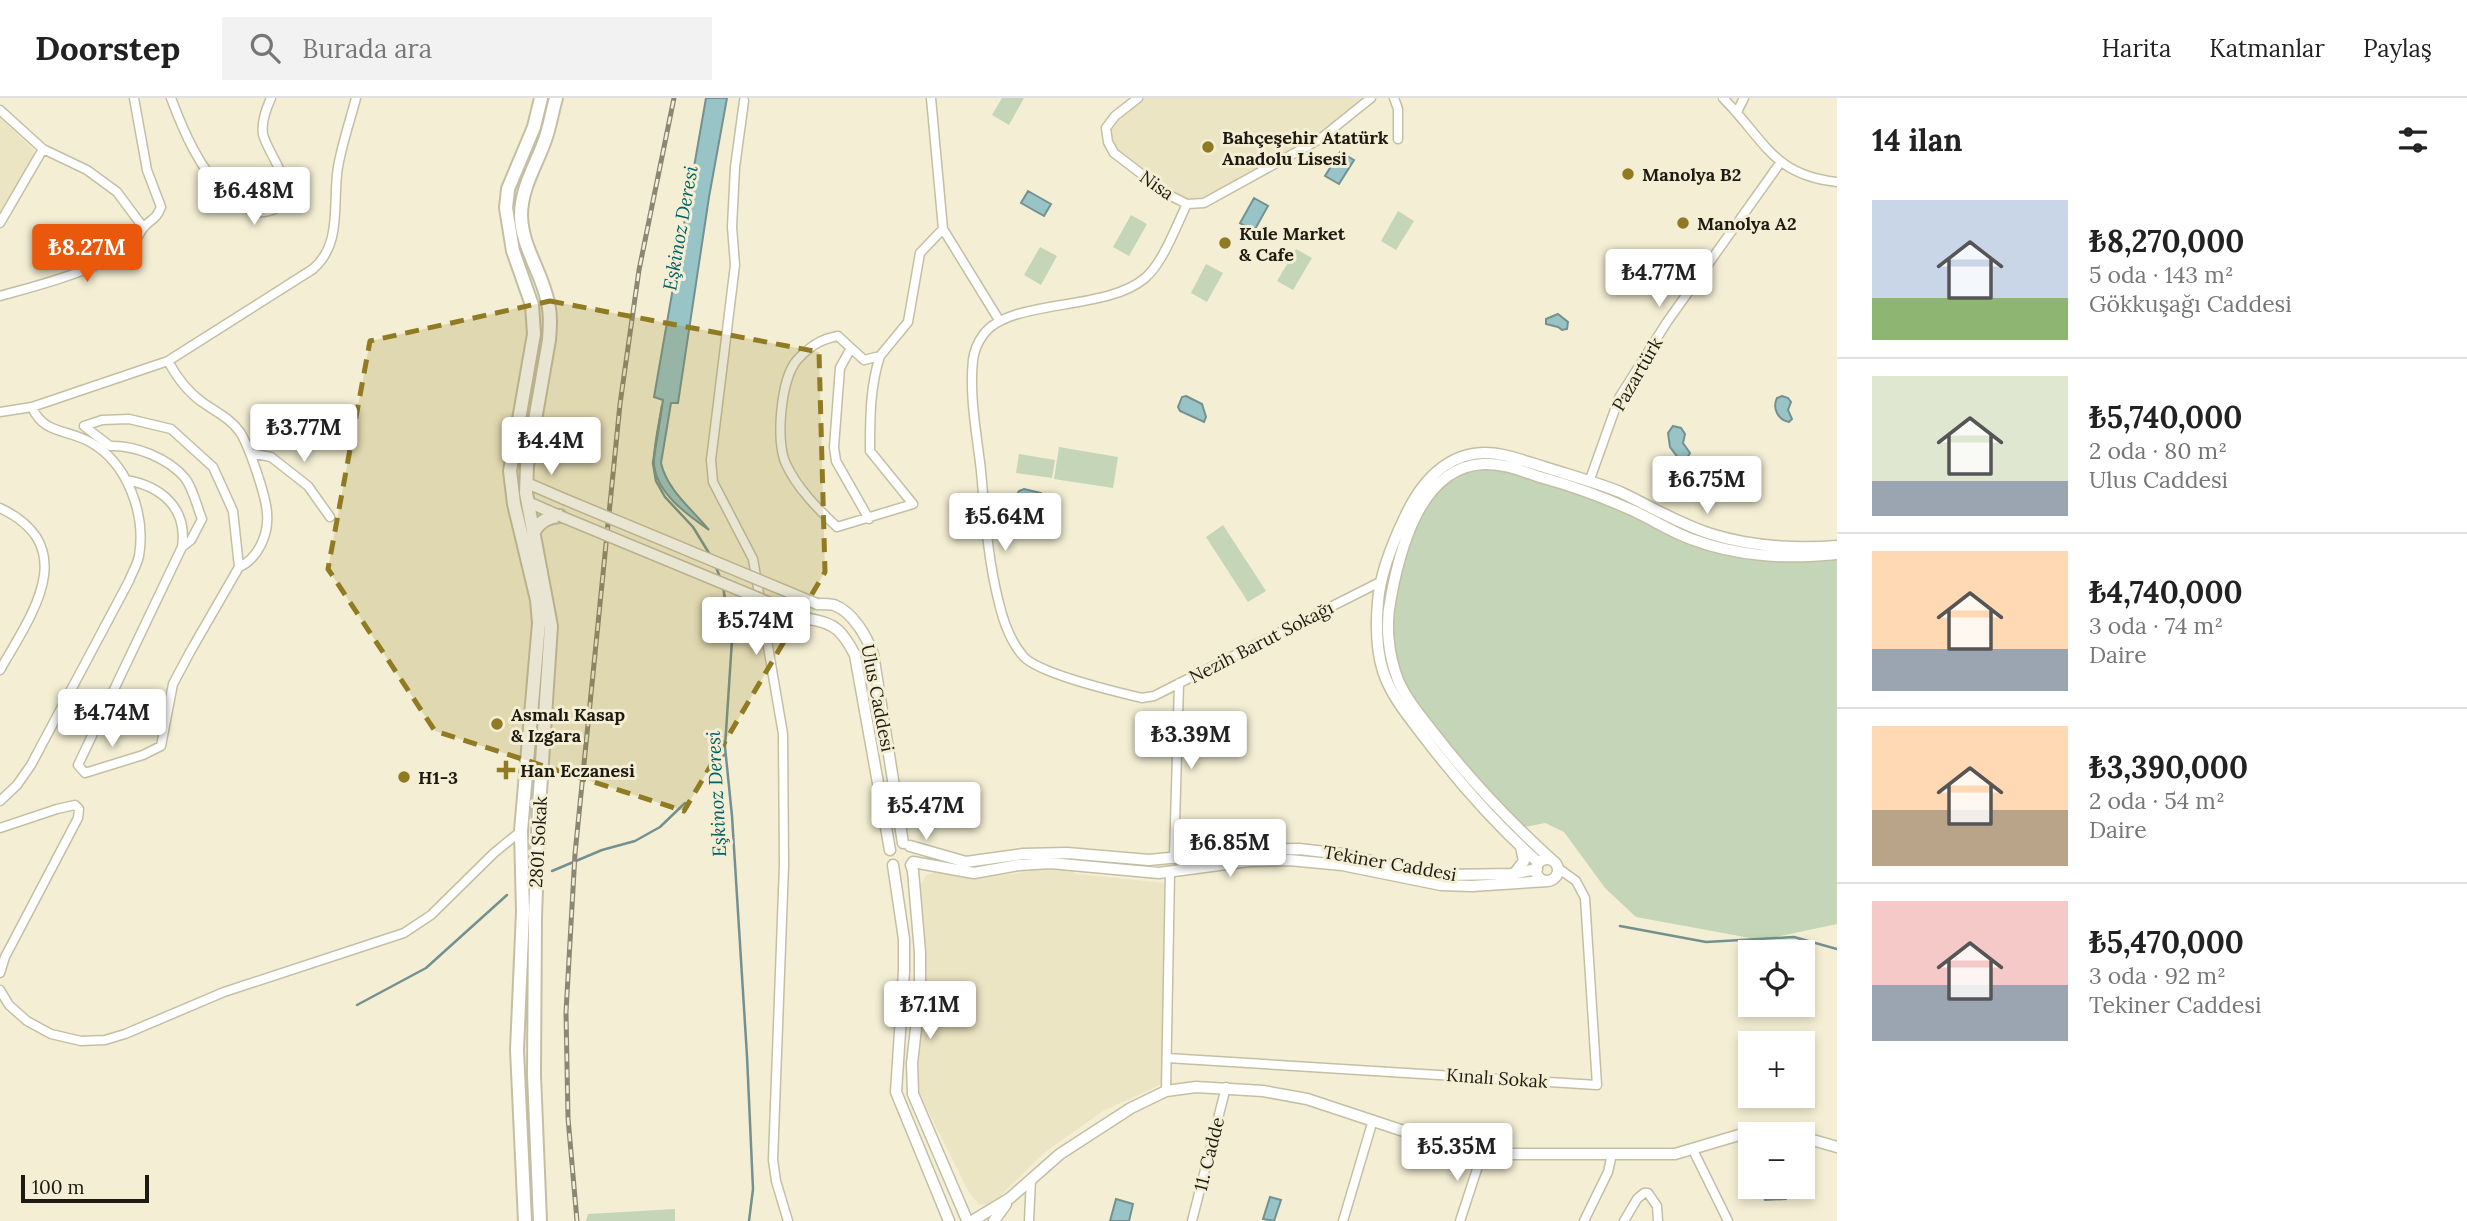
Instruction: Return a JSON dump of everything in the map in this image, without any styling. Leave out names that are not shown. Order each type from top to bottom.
[{"type":"main road","points":[[523,486],[515,473],[530,382],[534,334],[533,304],[513,251],[506,208],[508,189],[534,127],[541,98]]},
{"type":"main road","points":[[521,503],[549,340],[550,320],[548,301],[525,244],[522,208],[527,178],[545,141],[556,98]]},
{"type":"main road","points":[[521,503],[510,465],[534,334]]},
{"type":"main road","name":"2801 Sokak","points":[[521,503],[533,534],[551,626],[536,873],[534,1075],[540,1221]]},
{"type":"main road","name":"2801 Sokak","points":[[521,503],[539,623],[521,831],[523,912],[517,1050],[525,1221]]},
{"type":"main road","points":[[533,534],[545,519],[560,516]]},
{"type":"main road","points":[[521,831],[530,832],[530,860],[536,873]]},
{"type":"street","points":[[0,296],[66,278],[117,254],[136,240],[144,227],[157,217],[161,207],[147,170],[134,98]]},
{"type":"street","points":[[170,98],[206,169],[233,199],[260,214],[275,209],[284,201],[286,192],[284,176],[263,133],[264,114],[271,98]]},
{"type":"street","points":[[0,412],[32,407],[168,361],[324,260],[330,251],[335,231],[334,204],[338,166],[356,98]]},
{"type":"street","points":[[931,98],[943,229],[999,320],[1098,298],[1136,285],[1147,276],[1159,258],[1186,204]]},
{"type":"street","name":"Nisa","points":[[1138,98],[1115,116],[1106,128],[1108,142],[1114,153],[1186,204],[1204,203],[1320,139],[1371,98]]},
{"type":"street","points":[[1394,98],[1398,109],[1398,139]]},
{"type":"street","points":[[1723,98],[1780,163],[1791,171],[1815,180],[1837,182]]},
{"type":"street","points":[[1737,113],[1744,98]]},
{"type":"street","points":[[744,101],[735,167],[732,227],[735,265],[711,460],[713,482],[753,559],[783,734],[783,865],[773,1160],[776,1181],[788,1221]]},
{"type":"street","points":[[0,110],[43,149],[87,170],[117,192],[144,227]]},
{"type":"street","points":[[0,223],[43,149]]},
{"type":"street","name":"Pazartürk","points":[[1584,485],[1619,398],[1667,322],[1780,163]]},
{"type":"street","points":[[880,356],[864,360],[838,336],[821,339],[796,361],[786,383],[780,439],[785,463],[816,506],[836,527],[913,504],[870,451],[873,389],[880,356],[908,321],[920,253],[943,229]]},
{"type":"street","name":"Nezih Barut Sokağı","points":[[999,320],[982,336],[973,359],[974,410],[999,603],[1012,639],[1021,654],[1038,667],[1125,694],[1142,698],[1154,696],[1382,581]]},
{"type":"street","points":[[851,348],[840,368],[834,447],[836,461],[869,519]]},
{"type":"street","points":[[168,361],[176,376],[200,401],[227,417],[241,433],[250,453],[267,513],[264,538],[250,562],[239,567]]},
{"type":"street","points":[[0,801],[17,785],[31,765],[129,582],[139,558],[141,528],[135,504],[126,480],[113,460],[77,435],[43,425],[32,407]]},
{"type":"street","points":[[126,480],[155,488],[174,506],[184,533],[183,547],[78,765],[85,773],[144,755],[161,746],[173,684],[239,567],[233,511],[213,467],[171,429],[129,419],[102,420],[84,426],[110,446],[151,453],[185,478],[202,519],[191,540],[183,547]]},
{"type":"street","points":[[250,453],[271,457],[308,486],[330,517]]},
{"type":"street","points":[[1837,546],[1810,548],[1757,545],[1726,538],[1692,527],[1617,491],[1584,485],[1501,465],[1474,465],[1455,471],[1438,484],[1416,516],[1401,552],[1395,577],[1388,618],[1396,672],[1404,692],[1431,730],[1482,793],[1555,864],[1557,875],[1548,881],[1541,879],[1538,866],[1461,785],[1412,721],[1388,684],[1379,655],[1378,598],[1393,545],[1408,508],[1433,473],[1453,461],[1478,453],[1504,455],[1584,485],[1607,499],[1689,538],[1736,553],[1770,557],[1837,554]]},
{"type":"street","name":"Ulus Caddesi","points":[[523,486],[564,499],[817,604],[834,605],[846,613],[868,639],[873,654],[906,845],[914,853],[912,863],[920,952],[920,994],[912,1063],[913,1094],[968,1221]]},
{"type":"street","name":"Ulus Caddesi","points":[[521,503],[560,516],[809,619],[828,621],[838,629],[855,655],[904,939],[897,1093],[949,1221]]},
{"type":"street","points":[[0,508],[19,517],[33,529],[43,548],[44,574],[42,591],[31,616],[0,670]]},
{"type":"street","points":[[1382,581],[1395,577]]},
{"type":"street","points":[[1174,859],[1179,683]]},
{"type":"street","points":[[0,828],[57,809],[75,805],[79,809],[78,818],[5,957],[0,973]]},
{"type":"street","points":[[0,990],[9,1005],[27,1021],[51,1034],[81,1041],[106,1040],[224,992],[404,933],[432,915],[494,853],[521,831]]},
{"type":"street","points":[[890,850],[895,845],[906,845]]},
{"type":"street","name":"Tekiner Caddesi","points":[[906,845],[965,862],[1044,853],[1149,860],[1251,850],[1299,849],[1342,854],[1446,875],[1514,874],[1538,866],[1545,860],[1555,864]]},
{"type":"street","points":[[1514,874],[1524,861],[1520,846]]},
{"type":"street","name":"Tekiner Caddesi","points":[[912,863],[974,873],[1050,863],[1148,873],[1249,861],[1297,860],[1342,865],[1441,885],[1472,886],[1548,881]]},
{"type":"street","points":[[893,865],[900,869],[912,863]]},
{"type":"street","name":"Kınalı Sokak","points":[[1167,1058],[1597,1085],[1585,898],[1576,881],[1555,864]]},
{"type":"street","points":[[1166,1091],[1170,872]]},
{"type":"street","points":[[994,1221],[1010,1198],[1059,1154],[1131,1108],[1166,1091],[1196,1087],[1226,1087],[1307,1099],[1482,1154],[1675,1154],[1738,1136]]},
{"type":"street","name":"11. Cadde","points":[[1192,1221],[1226,1087]]},
{"type":"street","points":[[1343,1221],[1373,1120]]},
{"type":"street","points":[[1815,1141],[1837,1147]]},
{"type":"street","points":[[1693,1150],[1726,1219],[1716,1221]]},
{"type":"street","points":[[1460,1221],[1482,1154]]},
{"type":"street","points":[[1584,1221],[1608,1172],[1612,1154]]},
{"type":"street","points":[[1029,1221],[1031,1179]]},
{"type":"street","points":[[1624,1221],[1637,1199],[1648,1193],[1657,1206],[1658,1221]]},
{"type":"street","points":[[968,1221],[1010,1198]]},
{"type":"highlighted area","points":[[550,301],[819,352],[825,572],[684,811],[435,731],[328,569],[370,341]]},
{"type":"shaded area","name":"Bahçeşehir Atatürk Anadolu Lisesi","points":[[1138,98],[1371,98],[1349,117],[1204,203],[1187,204],[1114,153],[1106,128]]},
{"type":"shaded area","points":[[0,118],[34,150],[34,155],[0,212]]},
{"type":"shaded area","points":[[1034,869],[1071,869],[1076,874],[1166,883],[1162,1084],[1103,1111],[1044,1153],[998,1198],[986,1205],[979,1204],[970,1194],[917,1089],[926,951],[920,886],[926,875],[936,872],[979,878]]},
{"type":"green space","points":[[1002,98],[1024,98],[1009,125],[992,115]]},
{"type":"green space","points":[[1398,211],[1414,221],[1396,250],[1381,241]]},
{"type":"green space","points":[[1131,215],[1147,224],[1129,256],[1113,247]]},
{"type":"green space","points":[[1040,247],[1057,256],[1041,285],[1024,275]]},
{"type":"green space","points":[[1296,249],[1312,258],[1293,290],[1277,281]]},
{"type":"green space","points":[[1206,264],[1223,273],[1207,302],[1191,293]]},
{"type":"green space","points":[[1059,447],[1118,457],[1113,488],[1054,479]]},
{"type":"green space","points":[[1019,454],[1055,460],[1052,478],[1016,473]]},
{"type":"green space","points":[[1476,466],[1598,495],[1688,531],[1769,552],[1837,546],[1837,924],[1761,940],[1636,917],[1605,888],[1564,832],[1545,823],[1511,830],[1440,749],[1401,699],[1387,654],[1377,575],[1428,490]]},
{"type":"green space","points":[[1223,525],[1266,591],[1248,602],[1206,537]]},
{"type":"green space","points":[[675,1209],[675,1221],[586,1221],[588,1214]]},
{"type":"water","points":[[706,98],[727,98],[678,403],[671,403],[661,463],[674,491],[709,530],[667,494],[656,476],[654,465],[663,400],[654,397]]},
{"type":"water","points":[[1340,152],[1354,160],[1339,184],[1325,176]]},
{"type":"water","points":[[1028,191],[1051,204],[1044,216],[1021,203]]},
{"type":"water","points":[[1254,198],[1268,206],[1254,231],[1240,223]]},
{"type":"water","points":[[1558,314],[1568,322],[1567,329],[1562,330],[1546,324],[1546,319]]},
{"type":"water","points":[[1186,396],[1202,404],[1206,417],[1204,422],[1180,411],[1178,407],[1182,397]]},
{"type":"water","points":[[1782,396],[1791,402],[1788,410],[1792,419],[1789,422],[1779,416],[1776,409],[1777,398]]},
{"type":"water","points":[[1673,426],[1681,428],[1685,434],[1683,443],[1690,453],[1686,460],[1679,459],[1670,447],[1668,433]]},
{"type":"water","points":[[1024,489],[1041,493],[1042,498],[1027,504],[1017,517],[1012,518],[1007,512],[1019,491]]},
{"type":"water","points":[[1270,1197],[1281,1200],[1274,1221],[1263,1219]]},
{"type":"water","points":[[1116,1199],[1133,1204],[1129,1221],[1110,1221]]},
{"type":"waterway","name":"Eşkinoz Deresi","points":[[662,406],[653,463],[656,481],[665,497],[693,527],[712,558]]},
{"type":"waterway","name":"Eşkinoz Deresi","points":[[716,567],[721,580]]},
{"type":"waterway","name":"Eşkinoz Deresi","points":[[723,587],[732,640],[725,747],[747,1056],[753,1189],[749,1221]]},
{"type":"waterway","points":[[718,762],[725,754]]},
{"type":"waterway","points":[[552,871],[602,850],[635,841],[660,827],[685,803]]},
{"type":"waterway","points":[[357,1005],[426,968],[507,895]]},
{"type":"waterway","points":[[1620,926],[1706,942],[1794,937],[1837,949]]},
{"type":"railway","points":[[577,1221],[568,1118],[566,1012],[575,854],[620,404],[639,270],[674,98]]},
{"type":"place","name":"Bahçeşehir Atatürk Anadolu Lisesi","points":[[1208,147]]},
{"type":"place","name":"Manolya B2","points":[[1628,174]]},
{"type":"place","name":"Manolya A2","points":[[1683,223]]},
{"type":"place","name":"Kule Market & Cafe","points":[[1225,243]]},
{"type":"place","name":"Asmalı Kasap & Izgara","points":[[497,724]]},
{"type":"place","name":"Han Eczanesi","points":[[506,770]]},
{"type":"place","name":"H1-3","points":[[404,777]]}]
